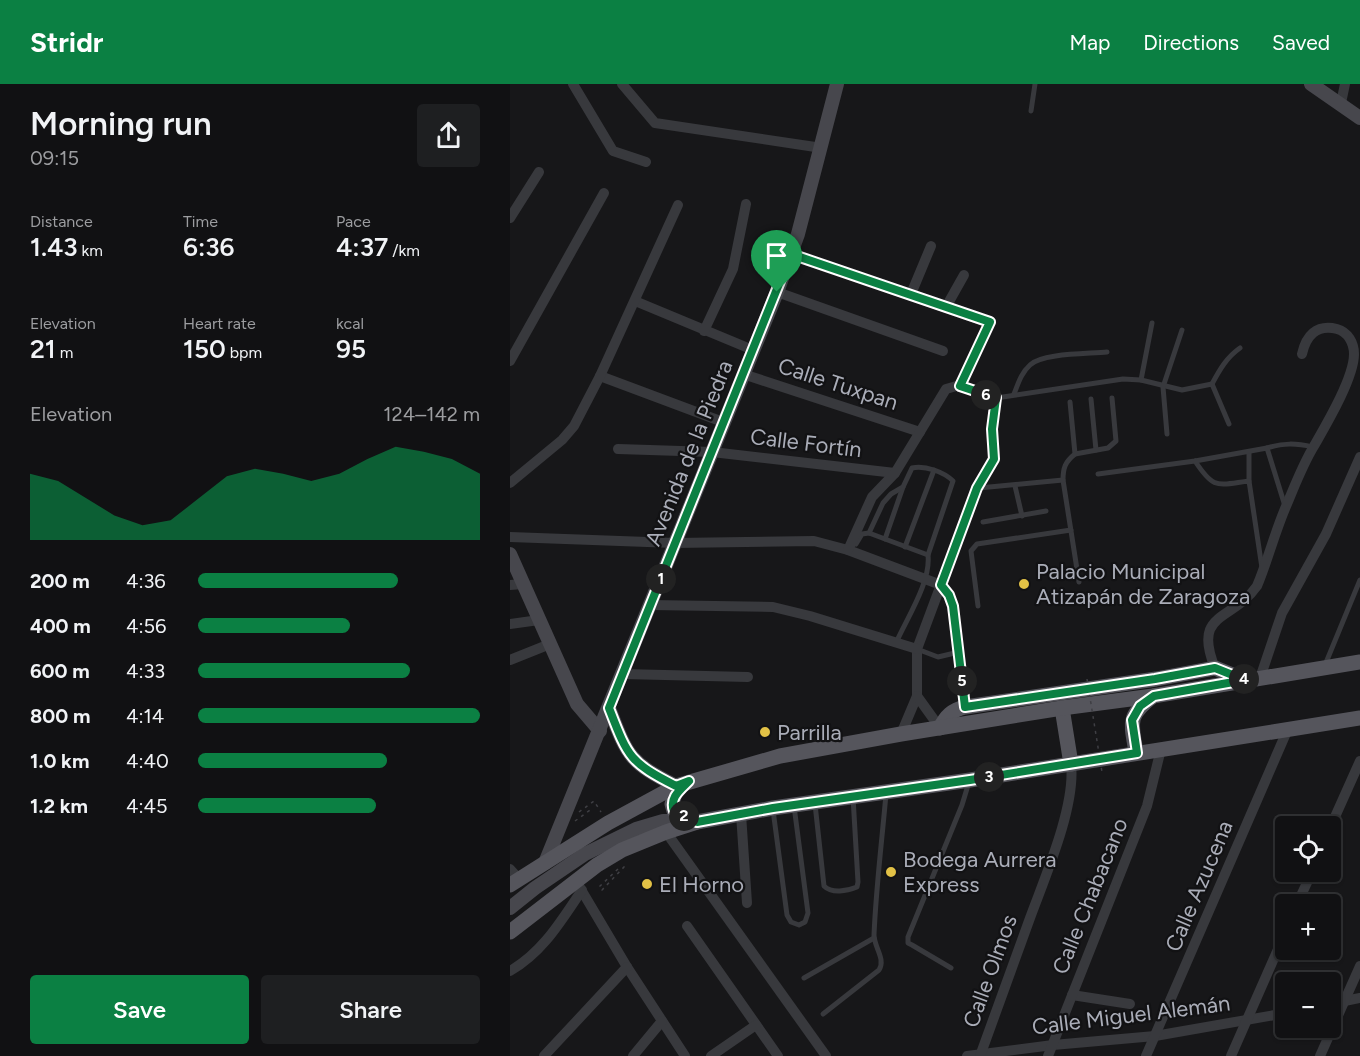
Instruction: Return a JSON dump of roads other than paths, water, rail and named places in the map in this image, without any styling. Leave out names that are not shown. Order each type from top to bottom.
[{"type":"main road","points":[[513,881],[608,823],[680,788],[780,756],[901,734],[1360,662]]},
{"type":"main road","points":[[940,728],[946,716],[956,709],[965,707],[1215,668],[1252,679]]},
{"type":"main road","points":[[1155,679],[1198,688]]},
{"type":"main road","points":[[1137,753],[1132,720],[1140,706],[1154,696]]},
{"type":"main road","points":[[1062,708],[1071,764]]},
{"type":"main road","points":[[510,932],[579,885],[597,865],[622,850],[697,822],[773,808],[970,780],[1360,718]]},
{"type":"main road","points":[[680,788],[672,804],[674,811],[697,822]]},
{"type":"main road","points":[[545,863],[611,833],[680,788]]},
{"type":"street","points":[[573,84],[613,151],[646,162]]},
{"type":"street","points":[[622,84],[655,123],[822,148]]},
{"type":"street","name":"Avenida de la Piedra","points":[[545,863],[777,292],[791,254],[822,148],[837,84]]},
{"type":"street","points":[[1311,84],[1360,118]]},
{"type":"street","points":[[1341,103],[1345,84]]},
{"type":"street","points":[[510,218],[539,172]]},
{"type":"street","points":[[510,361],[604,193]]},
{"type":"street","points":[[704,331],[733,269],[746,204]]},
{"type":"street","points":[[510,483],[562,440],[574,426],[600,376],[678,205]]},
{"type":"street","points":[[911,294],[931,246]]},
{"type":"street","points":[[791,254],[990,322],[960,386]]},
{"type":"street","points":[[946,307],[964,275]]},
{"type":"street","points":[[777,292],[943,351]]},
{"type":"street","points":[[635,301],[753,350]]},
{"type":"street","points":[[1215,668],[1208,650],[1208,636],[1214,623],[1224,613],[1249,598],[1257,586],[1285,507],[1313,447],[1333,413],[1352,366],[1354,353],[1352,342],[1347,334],[1338,329],[1324,329],[1309,335],[1304,343],[1302,354]]},
{"type":"street","name":"Calle Tuxpan","points":[[743,374],[920,432]]},
{"type":"street","points":[[600,376],[723,422]]},
{"type":"street","points":[[850,550],[872,497],[895,473],[946,388],[960,386],[996,398],[992,429],[994,459],[977,488],[917,649],[916,696],[901,734]]},
{"type":"street","name":"Calle Fortín","points":[[618,449],[712,452],[895,473]]},
{"type":"street","points":[[1252,679],[1282,613],[1326,534],[1360,458]]},
{"type":"street","points":[[510,537],[675,543],[814,541],[850,550],[941,585]]},
{"type":"street","points":[[510,554],[517,584],[539,620],[577,704],[600,731]]},
{"type":"street","points":[[650,605],[773,607],[917,649]]},
{"type":"street","points":[[510,624],[539,620]]},
{"type":"street","points":[[510,660],[550,644]]},
{"type":"street","points":[[623,674],[748,677]]},
{"type":"street","points":[[916,696],[940,728]]},
{"type":"street","points":[[609,708],[624,747],[634,760],[646,770],[680,788]]},
{"type":"street","name":"Calle Azucena","points":[[1146,1056],[1287,731]]},
{"type":"street","name":"Calle Chabacano","points":[[1048,1056],[1147,806],[1161,749]]},
{"type":"street","points":[[1335,816],[1360,761]]},
{"type":"street","name":"Calle Olmos","points":[[980,1055],[1047,873],[1071,791],[1071,764]]},
{"type":"street","points":[[741,814],[747,903]]},
{"type":"street","points":[[510,908],[585,854],[636,829],[663,821],[697,822]]},
{"type":"street","points":[[666,832],[826,1056]]},
{"type":"street","points":[[579,885],[627,967],[685,1056]]},
{"type":"street","points":[[510,970],[524,963],[550,937],[579,885]]},
{"type":"street","points":[[687,926],[778,1056]]},
{"type":"street","points":[[1231,1056],[1275,957]]},
{"type":"street","points":[[1320,1056],[1360,966]]},
{"type":"street","points":[[544,1056],[627,967]]},
{"type":"street","points":[[1072,995],[1130,1004]]},
{"type":"street","points":[[1341,1002],[1360,998]]},
{"type":"street","name":"Calle Miguel Alemán","points":[[967,1056],[1053,1045],[1155,1036],[1275,1014]]},
{"type":"street","points":[[633,1056],[662,1021]]},
{"type":"street","points":[[711,1056],[756,1025]]},
{"type":"lane","points":[[1031,111],[1035,84]]},
{"type":"lane","points":[[1141,380],[1152,323]]},
{"type":"lane","points":[[1167,434],[1163,387],[1182,330]]},
{"type":"lane","points":[[996,398],[1123,379],[1141,380],[1182,390],[1212,384],[1226,360],[1240,348]]},
{"type":"lane","points":[[1014,394],[1023,373],[1031,363],[1042,359],[1107,352]]},
{"type":"lane","points":[[1212,384],[1229,424]]},
{"type":"lane","points":[[1079,582],[1063,469],[1067,460],[1075,454],[1108,448],[1116,441],[1112,398]]},
{"type":"lane","points":[[1091,399],[1096,450]]},
{"type":"lane","points":[[1070,402],[1075,454]]},
{"type":"lane","points":[[1098,474],[1249,453],[1284,443],[1298,443],[1313,447]]},
{"type":"lane","points":[[1267,448],[1285,507]]},
{"type":"lane","points":[[1249,453],[1249,481],[1262,573]]},
{"type":"lane","points":[[1195,461],[1207,480],[1213,483],[1221,485],[1249,481]]},
{"type":"lane","points":[[885,539],[912,468],[919,466],[934,470],[953,481],[928,555],[929,564],[925,579],[896,643]]},
{"type":"lane","points":[[905,547],[934,470]]},
{"type":"lane","points":[[977,488],[1063,480]]},
{"type":"lane","points":[[1015,486],[1022,516]]},
{"type":"lane","points":[[869,533],[883,503],[891,494],[903,487]]},
{"type":"lane","points":[[983,522],[1046,512]]},
{"type":"lane","points":[[978,606],[971,551],[973,546],[1071,530]]},
{"type":"lane","points":[[850,550],[862,534],[869,533],[928,555]]},
{"type":"lane","points":[[1324,667],[1360,580]]},
{"type":"lane","points":[[941,585],[949,595],[953,606],[965,707]]},
{"type":"lane","points":[[917,649],[938,657],[958,652]]},
{"type":"lane","points":[[951,968],[908,943],[908,937],[970,780]]},
{"type":"lane","points":[[823,1014],[879,970],[882,962],[874,938],[886,792]]},
{"type":"lane","points":[[815,803],[824,886],[834,891],[851,889],[857,887],[858,882],[853,797]]},
{"type":"lane","points":[[773,808],[787,915],[791,922],[799,925],[805,922],[808,913],[794,806]]},
{"type":"lane","points":[[804,978],[874,938]]},
{"type":"place","name":"Palacio Municipal Atizapán de Zaragoza","points":[[1024,584]]},
{"type":"place","name":"Parrilla","points":[[765,732]]},
{"type":"place","name":"Bodega Aurrera Express","points":[[891,872]]},
{"type":"place","name":"El Horno","points":[[647,884]]}]
